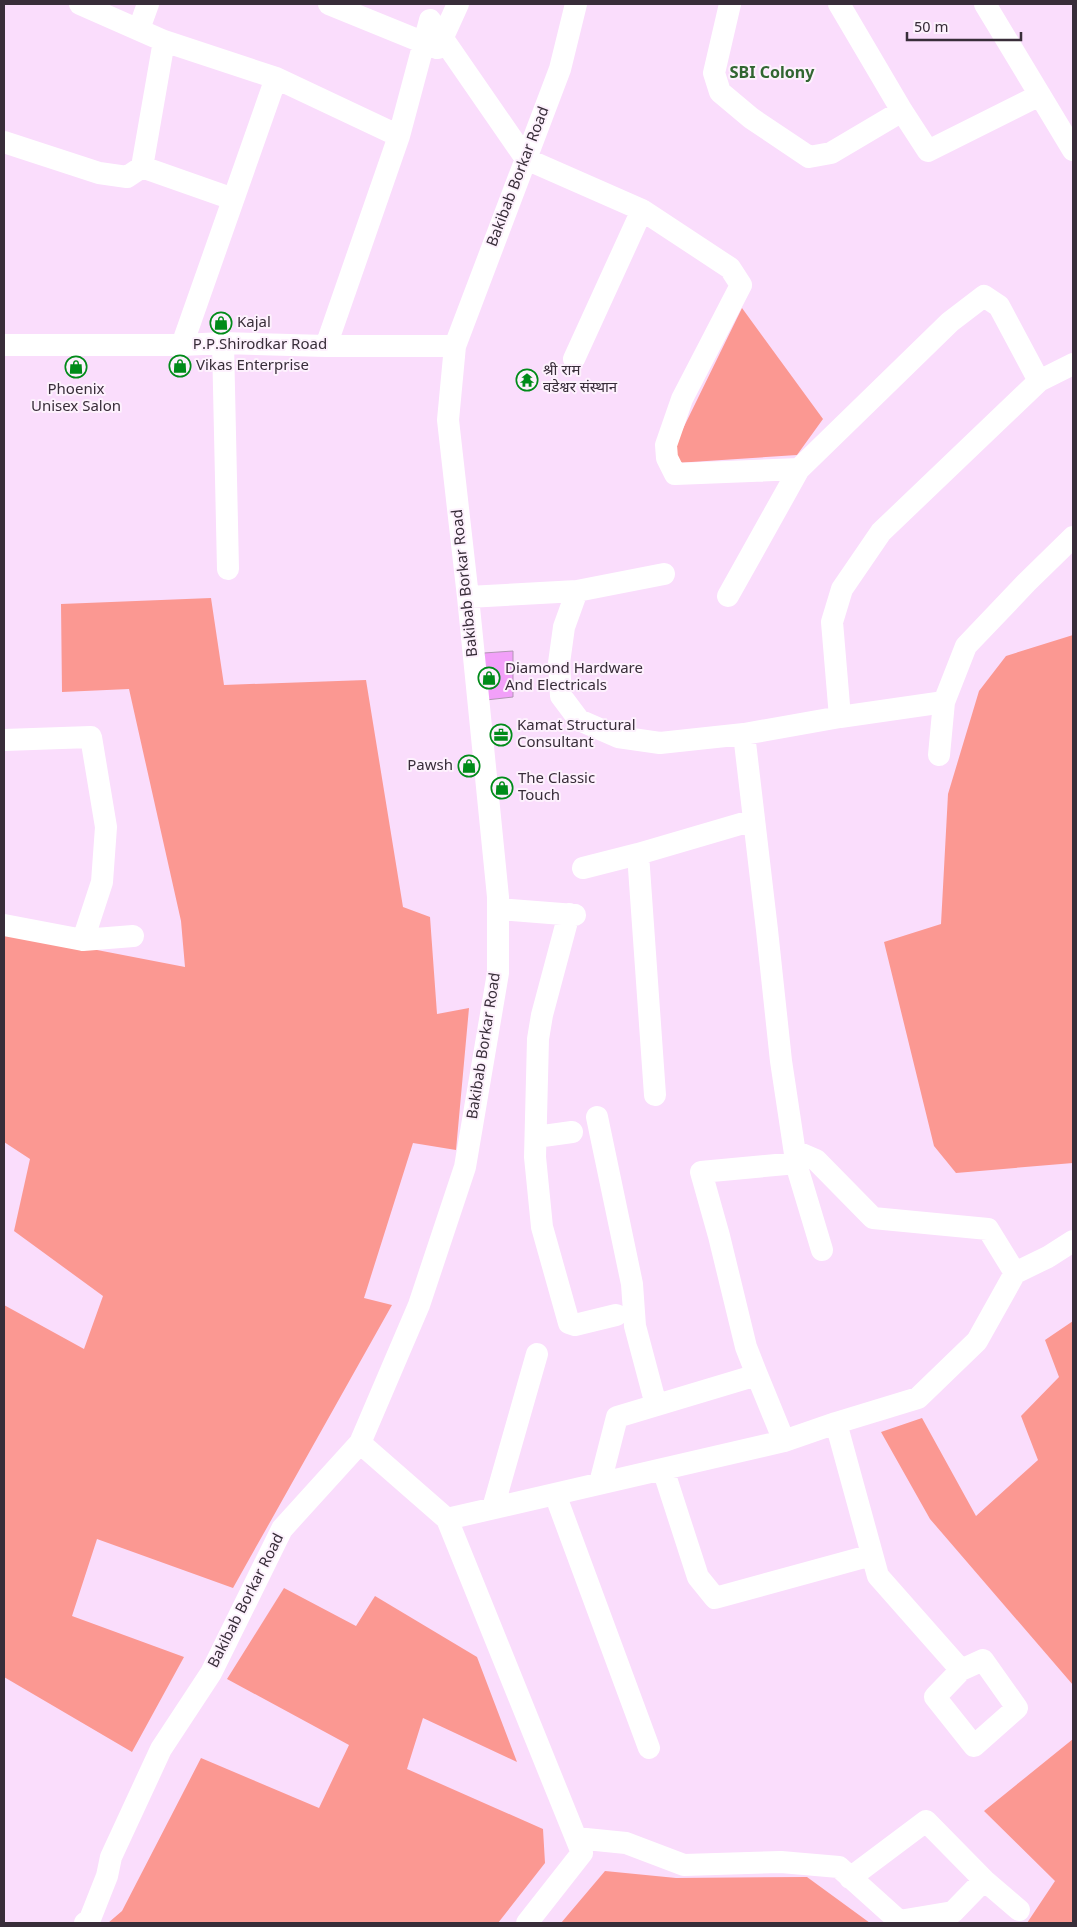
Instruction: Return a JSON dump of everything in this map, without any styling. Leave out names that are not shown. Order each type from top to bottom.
[{"type":"street","points":[[80,4],[164,41],[276,78],[399,136]]},
{"type":"street","points":[[138,29],[148,4]]},
{"type":"street","points":[[329,4],[438,48]]},
{"type":"street","points":[[438,48],[458,4]]},
{"type":"street","name":"Bakibab Borkar Road","points":[[85,1923],[90,1919],[107,1876],[111,1857],[161,1749],[211,1673],[282,1530],[360,1443],[419,1305],[465,1167],[498,973],[498,908],[468,597],[448,420],[455,346],[560,70],[576,4]]},
{"type":"street","points":[[730,4],[714,73],[720,92],[751,118],[809,156],[831,153],[902,111]]},
{"type":"street","points":[[839,4],[902,111],[928,151],[1040,95]]},
{"type":"street","points":[[985,4],[1073,150]]},
{"type":"street","points":[[430,20],[438,48]]},
{"type":"street","points":[[430,20],[526,159],[642,210],[730,268],[740,285],[682,399],[666,444],[667,458],[675,474],[799,469]]},
{"type":"street","points":[[326,346],[399,136],[430,20]]},
{"type":"street","points":[[4,142],[99,173],[127,177],[142,167],[164,41]]},
{"type":"street","points":[[182,345],[276,78]]},
{"type":"street","points":[[142,167],[233,199]]},
{"type":"street","points":[[574,359],[642,210]]},
{"type":"street","points":[[728,596],[799,469],[950,322],[984,296],[999,306],[1039,380]]},
{"type":"street","points":[[223,343],[228,569]]},
{"type":"street","name":"P.P.Shirodkar Road","points":[[4,345],[182,345],[223,343],[326,346],[455,346]]},
{"type":"street","points":[[840,717],[832,622],[842,589],[881,532],[1039,380],[1073,364]]},
{"type":"street","points":[[939,755],[944,702],[966,646],[1073,537]]},
{"type":"street","points":[[468,597],[577,590],[664,574]]},
{"type":"street","points":[[577,590],[564,627],[559,663],[561,696],[579,720],[618,737],[660,743],[744,734],[840,717],[944,702]]},
{"type":"street","points":[[744,734],[781,1061],[796,1157],[822,1250]]},
{"type":"street","points":[[4,740],[91,737],[106,827],[102,882],[83,940]]},
{"type":"street","points":[[583,868],[754,820]]},
{"type":"street","points":[[638,854],[655,1095]]},
{"type":"street","points":[[498,908],[572,914],[542,1015],[538,1039],[536,1157],[542,1227],[569,1323],[575,1325],[616,1315]]},
{"type":"street","points":[[4,925],[83,940],[133,936]]},
{"type":"street","points":[[597,1116],[632,1284],[635,1326],[656,1405]]},
{"type":"street","points":[[536,1137],[572,1132]]},
{"type":"street","points":[[784,1441],[746,1347],[719,1236],[700,1172],[796,1157],[816,1160],[873,1218],[988,1229],[1015,1273]]},
{"type":"street","points":[[447,1519],[784,1441],[918,1398],[977,1341],[1015,1273],[1048,1257],[1073,1241]]},
{"type":"street","points":[[493,1508],[537,1354]]},
{"type":"street","points":[[600,1483],[617,1417],[757,1375]]},
{"type":"street","points":[[836,1423],[878,1576],[961,1670]]},
{"type":"street","points":[[360,1443],[447,1519],[582,1853],[527,1923]]},
{"type":"street","points":[[663,1469],[698,1577],[715,1598],[872,1555]]},
{"type":"street","points":[[555,1494],[649,1748]]},
{"type":"street","points":[[850,1878],[926,1821],[984,1880],[1019,1910]]},
{"type":"street","points":[[576,1838],[626,1843],[684,1865],[791,1863],[839,1867],[900,1921],[953,1912],[984,1880]]},
{"type":"shaded area","points":[[742,308],[823,419],[797,455],[676,463],[673,449]]},
{"type":"shaded area","points":[[211,598],[224,685],[366,680],[403,907],[430,917],[437,1014],[469,1008],[456,1150],[413,1143],[364,1298],[392,1305],[233,1588],[97,1539],[72,1616],[184,1657],[132,1752],[4,1677],[4,1305],[84,1349],[103,1296],[14,1231],[30,1159],[4,1142],[4,932],[185,967],[181,921],[129,689],[62,692],[61,604]]},
{"type":"shaded area","points":[[1073,635],[1073,1163],[956,1173],[934,1146],[884,942],[941,924],[948,794],[979,691],[1006,656]]},
{"type":"shaded area","points":[[1073,1321],[1073,1685],[930,1519],[881,1432],[922,1418],[976,1516],[1038,1460],[1021,1416],[1059,1377],[1045,1340]]},
{"type":"shaded area","points":[[284,1588],[356,1626],[375,1596],[477,1657],[517,1762],[423,1718],[407,1769],[543,1829],[545,1863],[498,1923],[108,1923],[122,1911],[201,1758],[319,1808],[349,1745],[227,1679]]},
{"type":"shaded area","points":[[1073,1739],[1073,1923],[1027,1923],[1055,1881],[984,1811]]},
{"type":"shaded area","points":[[605,1871],[676,1878],[807,1877],[870,1923],[561,1923]]},
{"type":"building","points":[[513,651],[513,697],[486,700],[484,653]]},
{"type":"place","name":"Kajal","points":[[221,323]]},
{"type":"place","name":"Vikas Enterprise","points":[[180,366]]},
{"type":"place","name":"Phoenix Unisex Salon","points":[[76,367]]},
{"type":"place","name":"श्री राम वडेश्वर संस्थान","points":[[527,380]]},
{"type":"place","name":"Diamond Hardware And Electricals","points":[[489,678]]},
{"type":"place","name":"Kamat Structural Consultant","points":[[501,735]]},
{"type":"place","name":"Pawsh","points":[[469,766]]},
{"type":"place","name":"The Classic Touch","points":[[502,788]]},
{"type":"district","name":"SBI Colony","points":[[772,74]]}]
